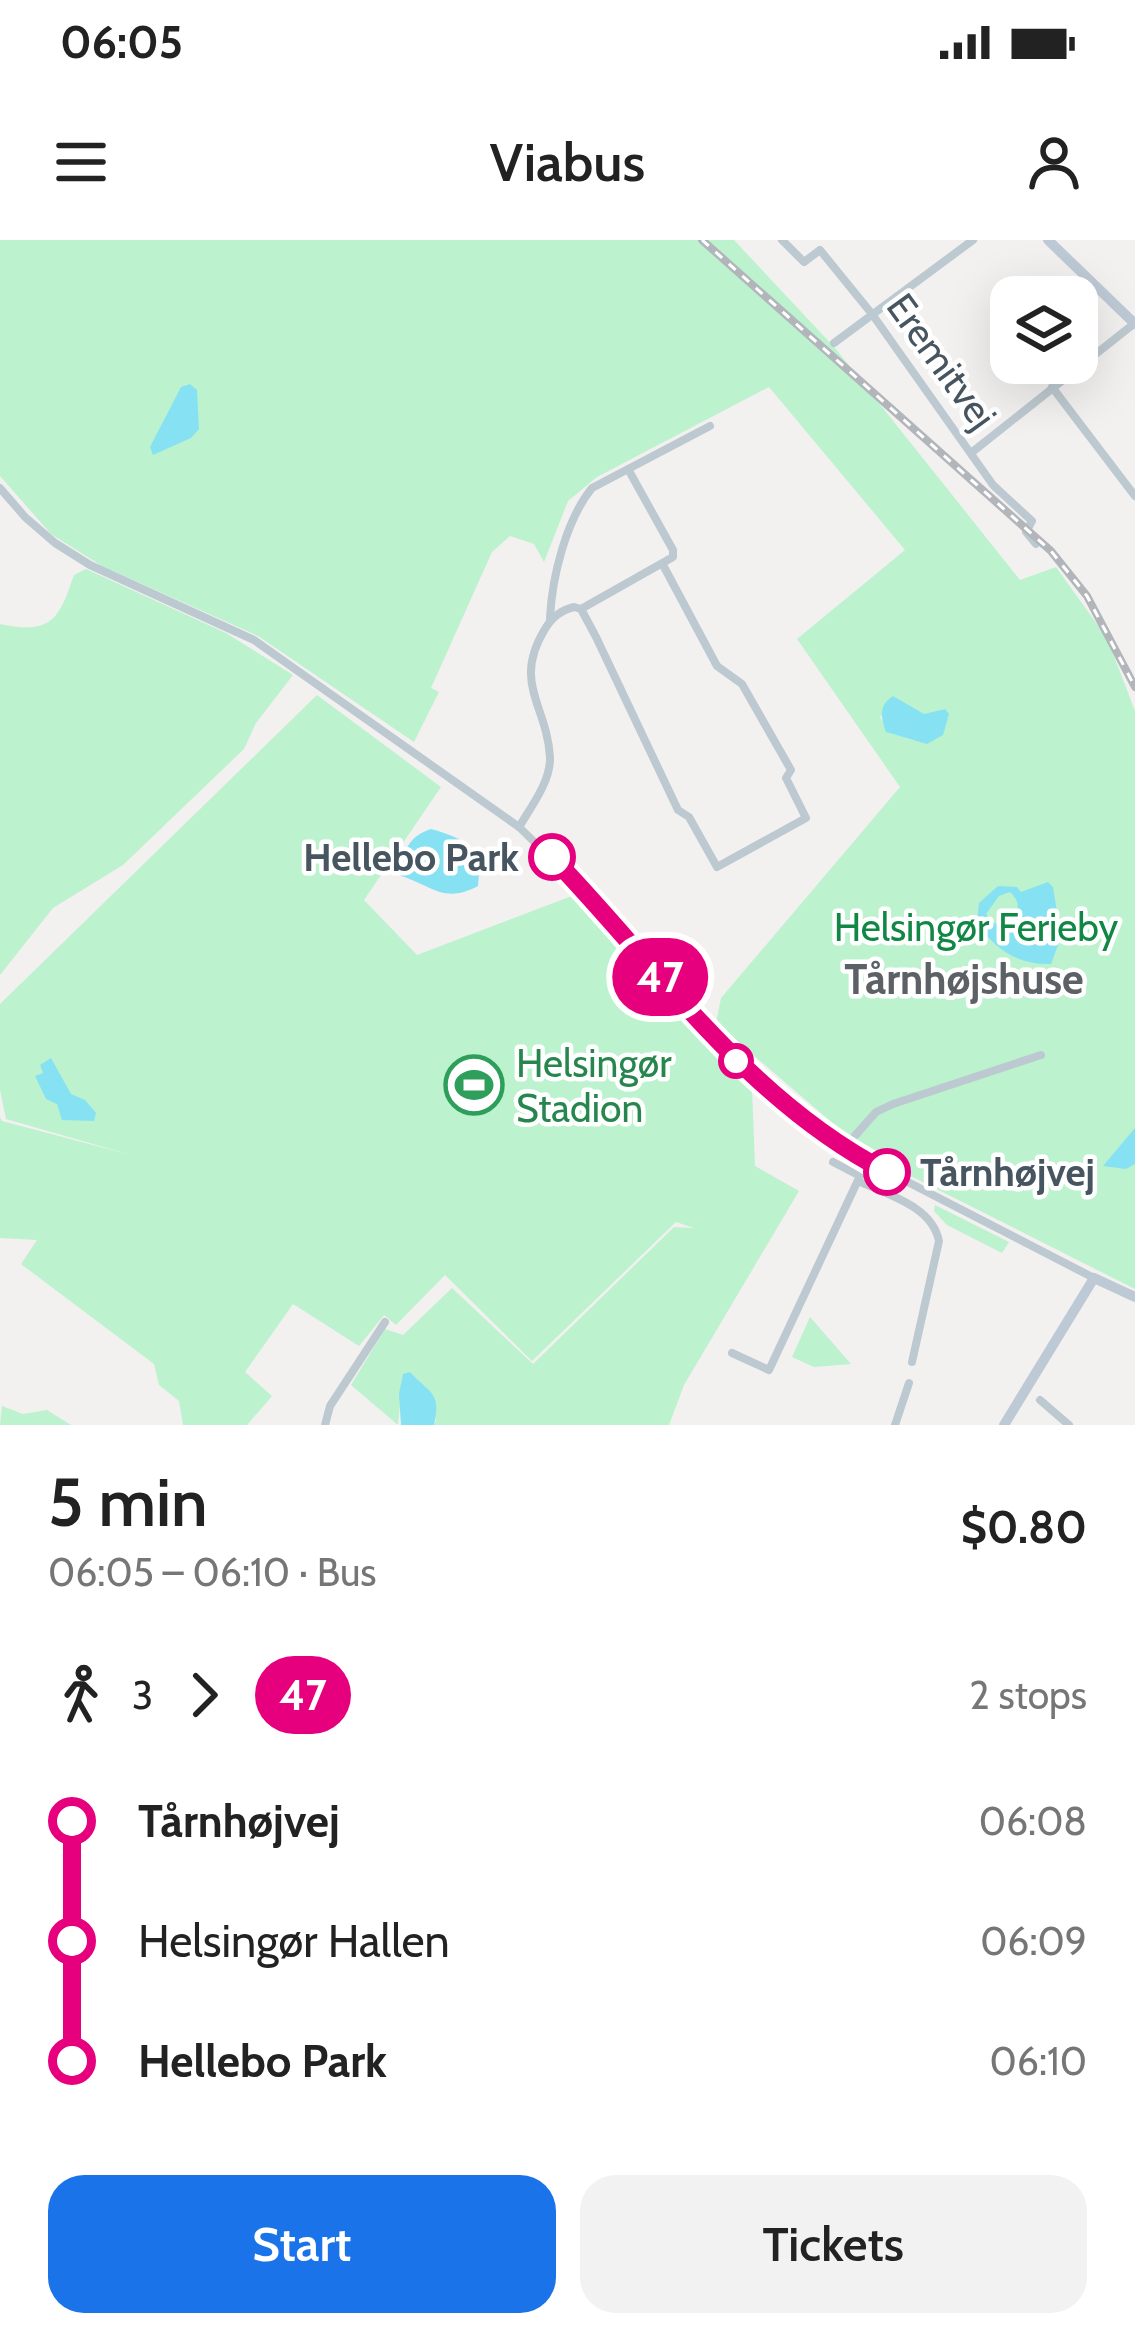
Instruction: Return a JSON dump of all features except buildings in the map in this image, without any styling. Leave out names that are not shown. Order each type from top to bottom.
[{"type":"main road","points":[[1048,240],[1135,324]]},
{"type":"main road","points":[[1004,1425],[1094,1278],[1135,1298]]},
{"type":"street","name":"Eremitvej","points":[[782,240],[804,262],[820,250],[872,314],[993,484],[1032,520],[1026,532],[1036,544]]},
{"type":"street","points":[[834,343],[973,240]]},
{"type":"street","points":[[971,453],[1135,324]]},
{"type":"street","points":[[1052,387],[1135,496]]},
{"type":"street","points":[[519,827],[549,770],[550,755],[531,692],[530,668],[533,648],[550,619],[578,506],[592,488],[710,426]]},
{"type":"street","points":[[550,619],[569,607],[580,609],[673,557],[628,469]]},
{"type":"street","points":[[0,488],[55,543],[90,565],[254,640],[519,827],[597,903],[719,1046],[814,1127],[867,1161],[1094,1278]]},
{"type":"street","points":[[580,609],[678,810],[689,817],[717,867],[806,818],[786,778],[791,770],[742,684],[717,666],[663,565]]},
{"type":"street","points":[[845,1147],[876,1112],[893,1104],[1041,1055]]},
{"type":"street","points":[[732,1353],[769,1370],[867,1161]]},
{"type":"street","points":[[833,1162],[928,1215],[936,1227],[939,1241],[912,1362]]},
{"type":"street","points":[[325,1425],[330,1406],[385,1322]]},
{"type":"street","points":[[895,1425],[909,1383]]},
{"type":"street","points":[[1040,1400],[1070,1425]]},
{"type":"green space","name":"Helsingør Ferieby","points":[[0,240],[734,240],[835,348],[1020,580],[1056,567],[1107,638],[1135,711],[1135,1289],[871,1156],[716,1023],[721,998],[900,787],[797,639],[905,550],[769,387],[597,477],[568,501],[544,562],[534,544],[510,536],[492,552],[431,688],[439,692],[414,742],[258,636],[102,566],[51,534],[0,476]],"holes":[[[945,709],[913,740],[887,732],[880,716]]]},
{"type":"green space","points":[[86,569],[226,633],[293,675],[256,723],[244,749],[123,865],[53,908],[0,975],[0,624],[31,627],[51,620],[74,575]]},
{"type":"green space","points":[[317,695],[441,787],[364,900],[417,955],[572,896],[752,1089],[755,1166],[799,1191],[684,1385],[669,1425],[434,1425],[436,1419],[421,1384],[410,1373],[403,1374],[398,1425],[351,1385],[385,1329],[403,1335],[452,1288],[533,1364],[674,1227],[694,1228],[676,1222],[532,1361],[445,1275],[396,1325],[384,1315],[359,1346],[293,1304],[245,1372],[272,1396],[247,1425],[183,1425],[179,1401],[159,1385],[154,1364],[21,1264],[37,1240],[0,1238],[0,1117],[2,1121],[131,1155],[6,1119],[0,1090],[0,1004]]},
{"type":"green space","points":[[935,1205],[1009,1242],[1002,1253],[947,1225],[934,1211]]},
{"type":"green space","points":[[810,1317],[851,1364],[814,1367],[792,1357]]},
{"type":"green space","points":[[2,1406],[23,1414],[47,1410],[71,1425],[0,1425]]},
{"type":"water","points":[[190,384],[197,390],[199,429],[191,438],[153,455],[150,447],[181,387]]},
{"type":"water","points":[[893,696],[924,714],[945,709],[949,714],[943,735],[927,744],[886,732],[882,712]]},
{"type":"water","points":[[431,829],[463,841],[475,854],[478,886],[439,892],[401,876],[407,847]]},
{"type":"water","points":[[1048,882],[1053,887],[1061,937],[1051,964],[1009,954],[977,923],[979,903],[998,886],[1017,887],[1021,892]],"holes":[[[1010,892],[1018,907],[1011,923],[998,926],[986,914],[999,896]]]},
{"type":"water","points":[[51,1058],[71,1094],[85,1100],[96,1113],[94,1121],[62,1120],[57,1104],[46,1099],[35,1076],[43,1073],[40,1065]]},
{"type":"water","points":[[1135,1128],[1135,1164],[1126,1169],[1103,1166]]},
{"type":"water","points":[[410,1372],[435,1399],[434,1425],[401,1425],[399,1394],[403,1374]]},
{"type":"railway","points":[[702,240],[1051,551],[1087,596],[1135,687]]},
{"type":"bus line","name":"47","points":[[552,857],[719,1046],[814,1127],[887,1172]]},
{"type":"place","name":"Hellebo Park","points":[[552,857]]},
{"type":"place","name":"Helsingør Stadion","points":[[474,1085]]},
{"type":"place","name":"Tårnhøjvej","points":[[887,1172]]},
{"type":"district","name":"Tårnhøjshuse","points":[[964,979]]}]
